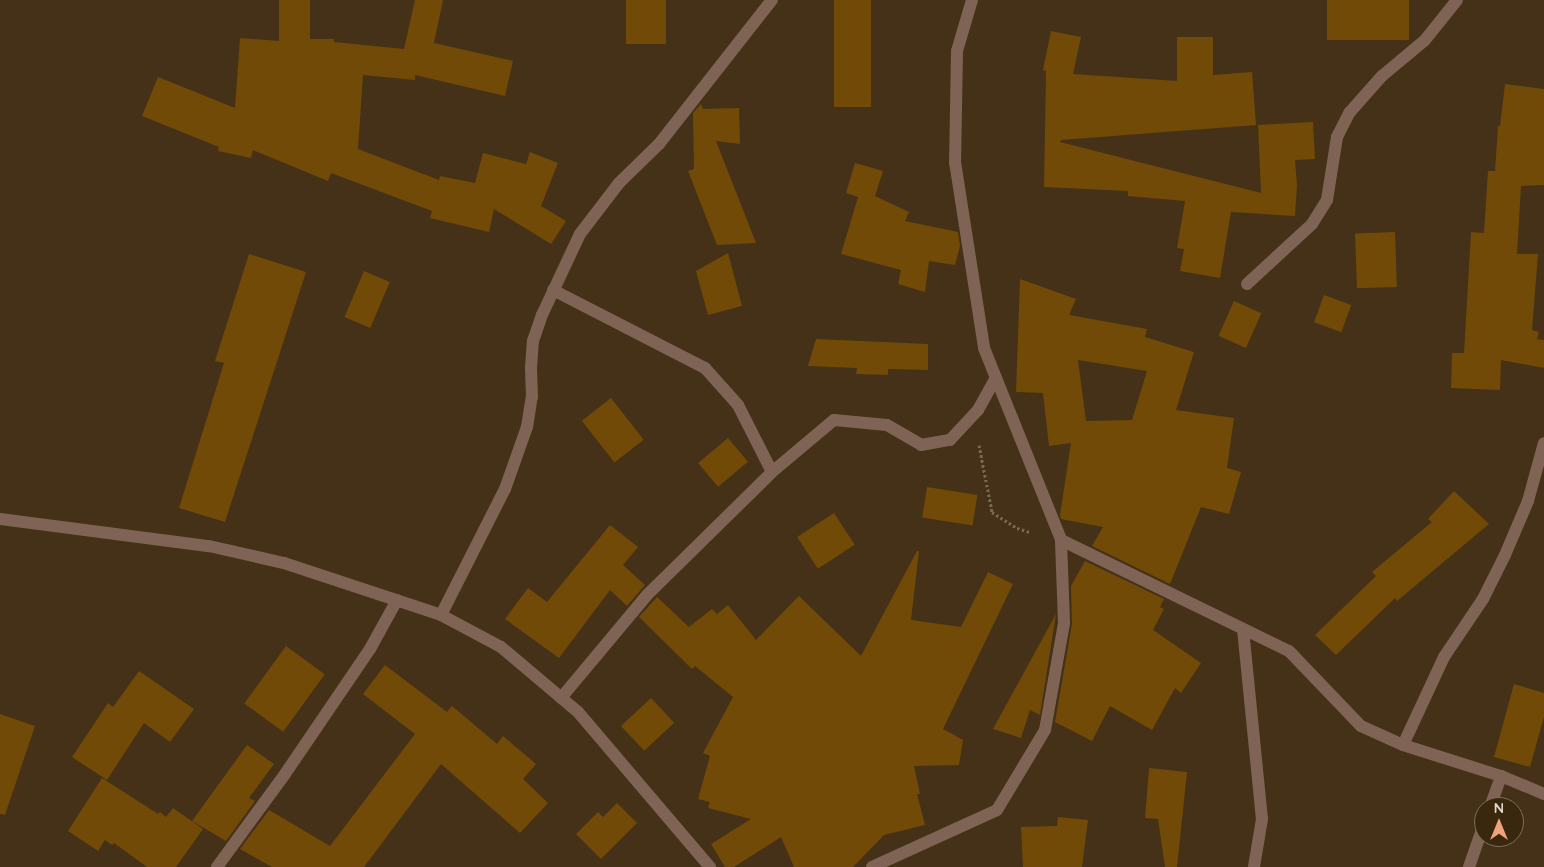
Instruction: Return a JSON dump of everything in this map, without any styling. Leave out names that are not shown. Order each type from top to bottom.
[{"type":"street","points":[[441,615],[505,489],[527,427],[533,341],[553,290],[580,234],[619,183],[659,144],[772,0]]},
{"type":"street","points":[[872,867],[997,810],[1045,730],[1064,623],[1061,540],[984,348],[955,162],[956,51],[972,0]]},
{"type":"street","points":[[1247,284],[1312,224],[1327,200],[1337,137],[1350,112],[1382,76],[1425,40],[1457,0]]},
{"type":"street","points":[[553,290],[706,368],[738,405],[772,472]]},
{"type":"street","points":[[561,698],[647,595],[772,472],[834,420],[887,425],[921,445],[950,440],[978,410],[996,378]]},
{"type":"street","points":[[1403,745],[1444,657],[1483,599],[1505,555],[1528,501],[1544,443]]},
{"type":"street","points":[[0,519],[209,546],[284,563],[441,615],[501,647],[578,712],[710,867]]},
{"type":"street","points":[[1061,540],[1289,651],[1360,726],[1403,745],[1501,776],[1544,794]]},
{"type":"street","points":[[218,867],[285,774],[370,649],[397,600]]},
{"type":"street","points":[[1243,629],[1262,819],[1254,867]]},
{"type":"street","points":[[1494,797],[1501,776]]},
{"type":"street","points":[[1469,867],[1476,847]]},
{"type":"path","points":[[978,410],[979,450],[992,512],[1017,528],[1061,540]]},
{"type":"building","points":[[279,0],[310,0],[310,39],[334,39],[334,42],[404,49],[415,0],[443,0],[434,43],[513,61],[505,96],[415,75],[415,80],[363,75],[358,149],[439,180],[440,176],[475,183],[483,153],[526,164],[530,152],[558,163],[541,206],[566,221],[551,244],[494,209],[489,232],[430,218],[432,211],[331,173],[328,181],[253,150],[251,158],[218,151],[219,147],[142,116],[158,77],[235,108],[240,38],[279,41]]},
{"type":"building","points":[[626,0],[666,0],[666,44],[626,44]]},
{"type":"building","points":[[834,0],[871,0],[871,107],[834,107]]},
{"type":"building","points":[[1327,0],[1409,0],[1409,40],[1327,40]]},
{"type":"building","points":[[1051,31],[1081,37],[1073,74],[1177,81],[1177,37],[1213,37],[1213,75],[1252,72],[1256,125],[1061,140],[1060,142],[1261,193],[1258,125],[1313,122],[1315,159],[1295,160],[1297,185],[1295,216],[1231,212],[1220,278],[1180,271],[1184,249],[1177,248],[1185,201],[1128,196],[1128,191],[1044,187],[1046,71],[1043,70]]},
{"type":"building","points":[[1505,84],[1544,89],[1544,185],[1521,186],[1517,254],[1538,254],[1532,330],[1539,332],[1537,339],[1544,340],[1544,368],[1501,360],[1500,390],[1451,388],[1452,353],[1464,353],[1471,232],[1484,233],[1488,171],[1495,171],[1498,126],[1500,126]]},
{"type":"building","points":[[701,104],[703,109],[739,108],[740,144],[716,141],[756,243],[717,245],[688,171],[694,169],[693,113]]},
{"type":"building","points":[[855,163],[883,171],[875,196],[909,212],[905,221],[958,232],[960,246],[955,265],[929,261],[925,292],[898,284],[901,270],[841,254],[858,197],[846,193]]},
{"type":"building","points":[[1395,232],[1397,287],[1357,288],[1355,233]]},
{"type":"building","points":[[728,253],[742,306],[708,315],[696,271]]},
{"type":"building","points":[[249,254],[306,272],[225,522],[179,508],[224,363],[215,361]]},
{"type":"building","points":[[364,271],[390,282],[370,328],[344,317]]},
{"type":"building","points":[[1020,279],[1076,299],[1069,315],[1147,329],[1145,337],[1194,352],[1176,410],[1234,418],[1227,468],[1241,472],[1229,514],[1201,507],[1170,584],[1092,546],[1103,527],[1061,519],[1060,515],[1071,443],[1049,446],[1043,393],[1016,392]],"holes":[[[1078,360],[1147,371],[1132,420],[1086,421]]]},
{"type":"building","points":[[1324,295],[1351,305],[1341,332],[1314,322]]},
{"type":"building","points":[[1234,301],[1261,313],[1246,348],[1219,336]]},
{"type":"building","points":[[816,339],[928,344],[928,370],[888,369],[888,375],[856,374],[857,368],[808,366]]},
{"type":"building","points":[[611,398],[644,440],[614,463],[582,421]]},
{"type":"building","points":[[728,438],[748,462],[718,487],[698,463]]},
{"type":"building","points":[[927,487],[977,495],[973,526],[922,518]]},
{"type":"building","points":[[1454,491],[1489,524],[1397,601],[1395,598],[1336,655],[1315,635],[1376,576],[1372,572],[1432,522],[1428,519]]},
{"type":"building","points":[[834,513],[855,545],[818,569],[797,537]]},
{"type":"building","points":[[610,525],[638,547],[623,565],[645,585],[627,606],[610,590],[559,658],[505,619],[528,588],[547,602]]},
{"type":"building","points":[[917,551],[919,551],[911,620],[961,627],[988,572],[1013,584],[943,729],[963,740],[959,765],[914,766],[920,794],[917,794],[925,825],[884,835],[853,867],[794,867],[781,837],[734,867],[725,867],[711,844],[751,819],[708,808],[710,802],[698,799],[710,756],[703,753],[733,697],[695,666],[692,669],[639,617],[657,597],[689,627],[712,609],[717,614],[728,605],[756,640],[799,596],[861,656]]},
{"type":"building","points":[[1085,561],[1164,599],[1160,607],[1164,609],[1153,630],[1201,663],[1181,693],[1175,688],[1152,730],[1110,706],[1092,741],[1055,722],[1072,624],[1071,586]]},
{"type":"building","points":[[1056,614],[1040,715],[1030,710],[1021,738],[993,729]]},
{"type":"building","points":[[286,646],[325,674],[283,732],[244,703]]},
{"type":"building","points":[[385,665],[447,712],[452,706],[497,744],[503,736],[536,764],[523,779],[548,803],[520,833],[441,764],[364,867],[272,867],[240,849],[269,810],[330,846],[415,734],[363,694]]},
{"type":"building","points":[[139,671],[194,709],[170,742],[144,723],[107,780],[72,757],[108,703],[113,707]]},
{"type":"building","points":[[1514,684],[1544,693],[1544,717],[1530,767],[1494,757]]},
{"type":"building","points":[[651,698],[674,723],[644,751],[621,726]]},
{"type":"building","points":[[0,714],[35,726],[5,815],[0,814]]},
{"type":"building","points":[[247,745],[274,764],[249,798],[255,801],[226,841],[192,821]]},
{"type":"building","points":[[1149,768],[1187,772],[1177,867],[1165,867],[1158,819],[1145,818]]},
{"type":"building","points":[[102,778],[158,814],[160,812],[166,817],[173,808],[203,829],[176,867],[147,867],[114,843],[112,845],[105,840],[98,851],[68,831]]},
{"type":"building","points":[[617,803],[637,823],[601,859],[576,834],[598,812],[603,817]]},
{"type":"building","points":[[1058,817],[1088,820],[1082,867],[1023,867],[1021,827],[1057,826]]}]
